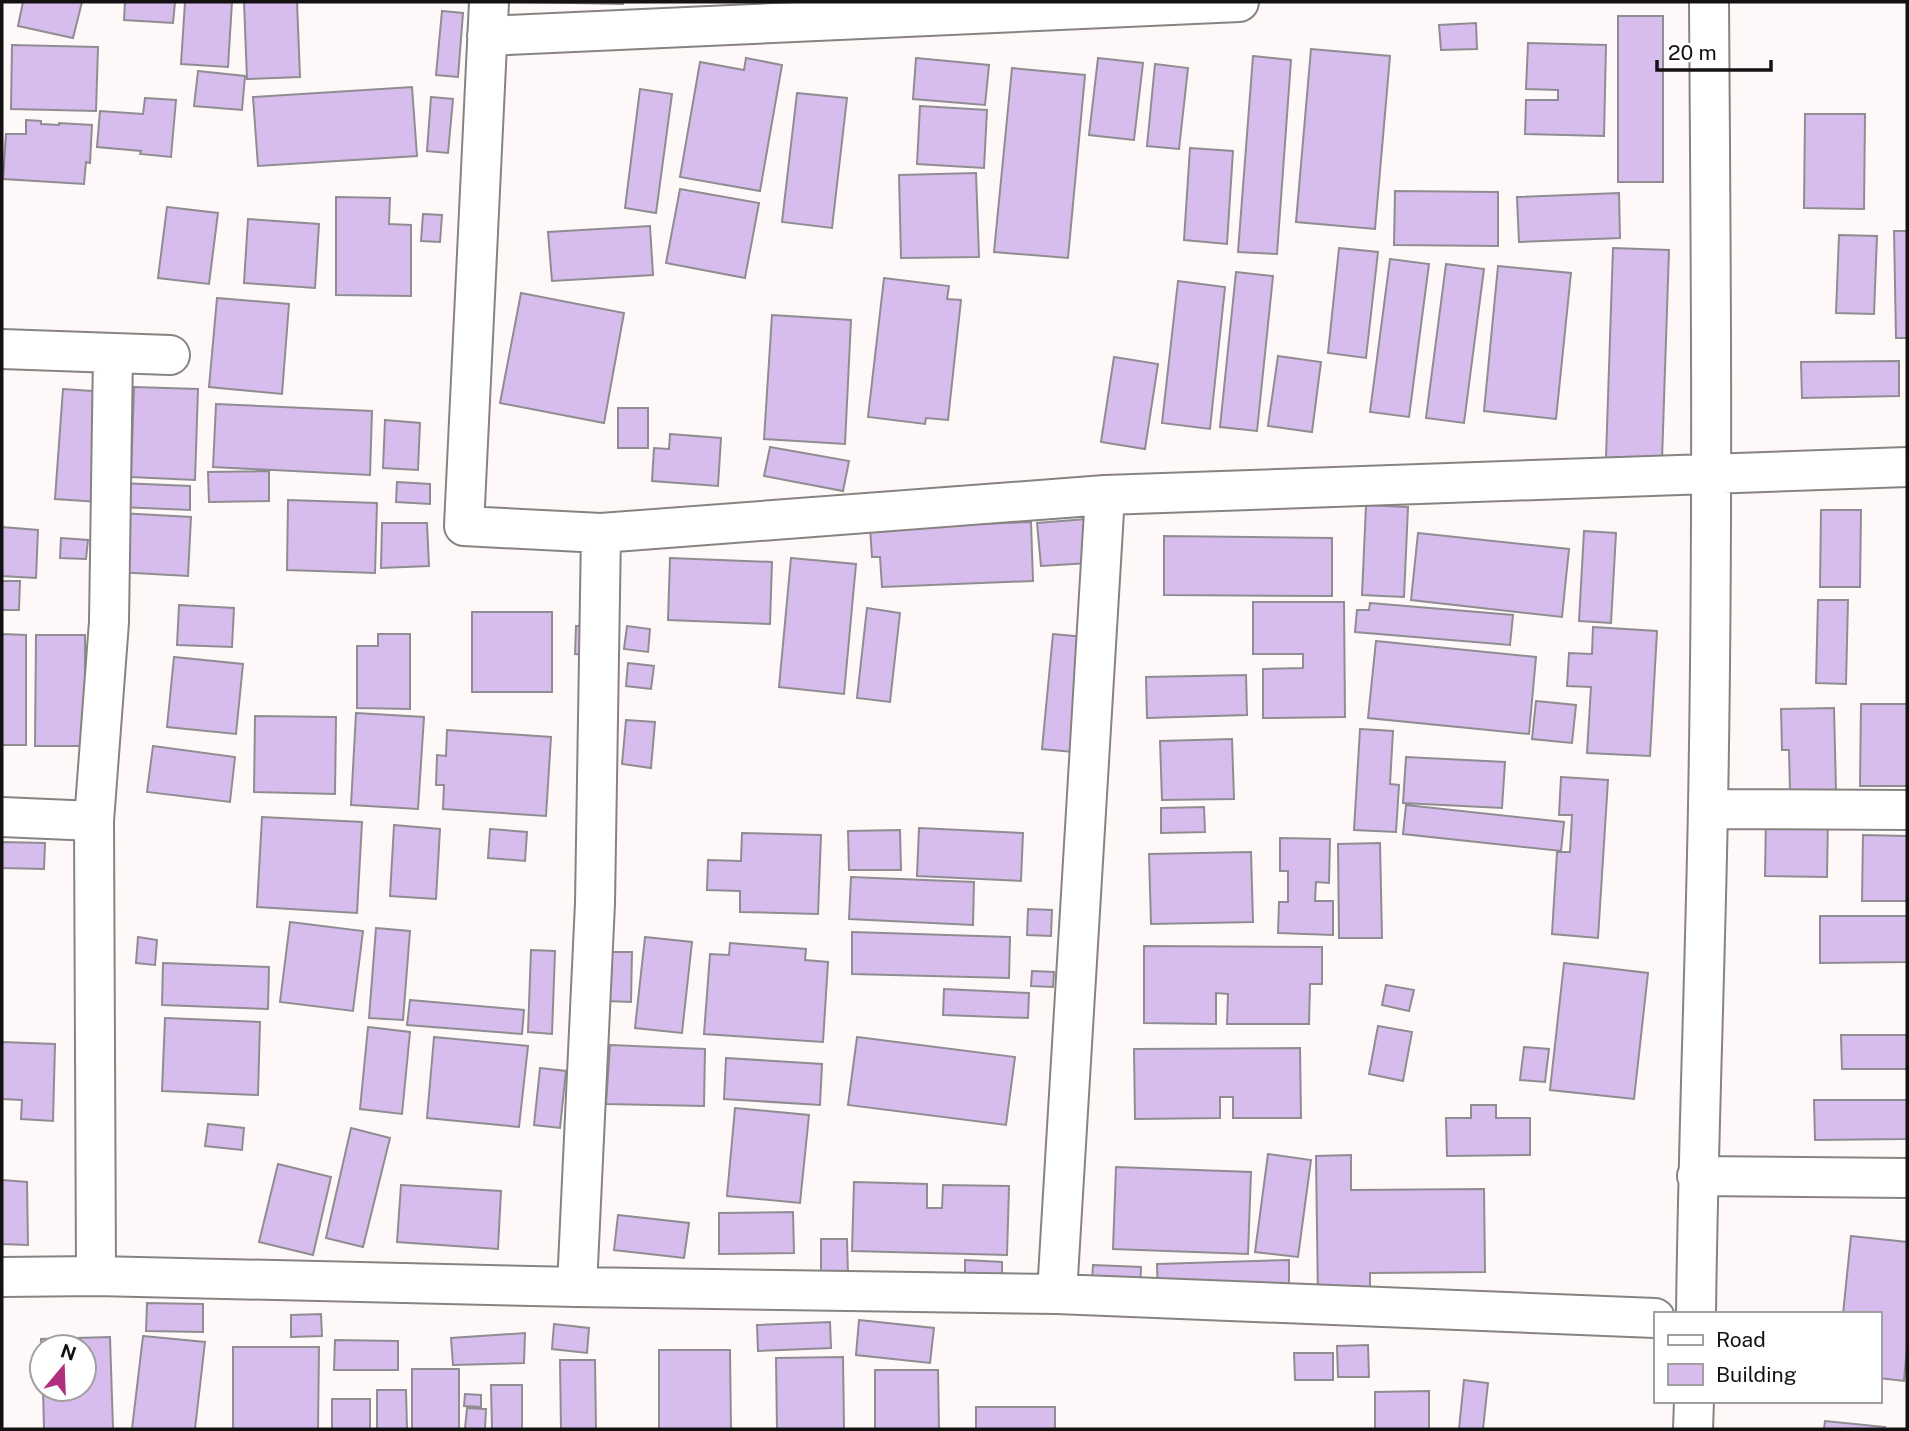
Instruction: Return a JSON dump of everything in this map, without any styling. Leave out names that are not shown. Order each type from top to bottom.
[{"type":"street","points":[[1239,2],[488,19],[464,526],[601,533],[1105,495],[1907,467]]},
{"type":"street","points":[[1696,1312],[1697,1176],[1708,808],[1712,474],[1709,2]]},
{"type":"street","points":[[2,349],[170,355]]},
{"type":"street","points":[[96,1276],[94,821],[109,622],[113,353]]},
{"type":"street","points":[[1056,1294],[1105,495]]},
{"type":"street","points":[[577,1287],[595,903],[601,533]]},
{"type":"street","points":[[1708,808],[1907,810]]},
{"type":"street","points":[[2,817],[94,821]]},
{"type":"street","points":[[1697,1176],[1907,1178]]},
{"type":"street","points":[[2,1277],[96,1276],[1056,1294],[1654,1318]]},
{"type":"street","points":[[1693,1403],[1693,1429]]},
{"type":"building","points":[[23,2],[82,2],[73,38],[18,26]]},
{"type":"building","points":[[125,2],[175,2],[173,23],[124,20]]},
{"type":"building","points":[[185,2],[232,2],[228,67],[181,64]]},
{"type":"building","points":[[244,2],[297,2],[300,77],[247,79]]},
{"type":"building","points":[[519,2],[623,2],[623,4]]},
{"type":"building","points":[[442,11],[463,13],[458,77],[436,75]]},
{"type":"building","points":[[1618,16],[1663,16],[1663,182],[1618,182]]},
{"type":"building","points":[[1476,23],[1477,49],[1441,50],[1439,25]]},
{"type":"building","points":[[1528,43],[1606,45],[1604,136],[1525,134],[1526,100],[1558,100],[1558,90],[1526,89]]},
{"type":"building","points":[[12,45],[98,47],[96,111],[11,109]]},
{"type":"building","points":[[1311,49],[1390,56],[1375,229],[1296,222]]},
{"type":"building","points":[[1253,56],[1291,60],[1277,254],[1238,252]]},
{"type":"building","points":[[746,58],[782,65],[760,191],[680,177],[700,62],[744,70]]},
{"type":"building","points":[[916,58],[989,65],[985,105],[913,99]]},
{"type":"building","points":[[1098,58],[1143,63],[1134,140],[1089,135]]},
{"type":"building","points":[[1155,64],[1188,68],[1179,149],[1147,146]]},
{"type":"building","points":[[1012,68],[1085,75],[1068,258],[994,252]]},
{"type":"building","points":[[198,71],[245,76],[242,110],[194,106]]},
{"type":"building","points":[[412,87],[417,156],[258,166],[253,97]]},
{"type":"building","points":[[640,89],[672,94],[656,213],[625,208]]},
{"type":"building","points":[[797,93],[847,98],[832,228],[782,222]]},
{"type":"building","points":[[431,97],[453,99],[448,153],[427,151]]},
{"type":"building","points":[[145,98],[176,100],[171,157],[97,147],[100,111],[143,114]]},
{"type":"building","points":[[920,106],[987,110],[984,168],[917,164]]},
{"type":"building","points":[[1805,114],[1865,114],[1864,209],[1804,208]]},
{"type":"building","points":[[26,120],[41,121],[41,124],[92,125],[90,163],[86,162],[84,184],[3,179],[6,134],[26,134]]},
{"type":"building","points":[[1190,148],[1233,151],[1227,244],[1184,240]]},
{"type":"building","points":[[976,173],[979,257],[901,258],[899,175]]},
{"type":"building","points":[[680,189],[759,203],[745,278],[666,263]]},
{"type":"building","points":[[1395,191],[1498,192],[1498,246],[1394,245]]},
{"type":"building","points":[[1619,193],[1620,238],[1519,242],[1517,197]]},
{"type":"building","points":[[336,197],[390,198],[389,224],[411,225],[411,296],[336,295]]},
{"type":"building","points":[[167,207],[218,213],[209,284],[158,278]]},
{"type":"building","points":[[423,214],[442,215],[440,242],[421,241]]},
{"type":"building","points":[[248,219],[319,224],[315,288],[244,283]]},
{"type":"building","points":[[650,226],[653,275],[552,281],[548,232]]},
{"type":"building","points":[[1894,231],[1907,231],[1907,338],[1896,338]]},
{"type":"building","points":[[1839,235],[1877,236],[1874,314],[1836,313]]},
{"type":"building","points":[[1339,248],[1378,252],[1366,358],[1328,353]]},
{"type":"building","points":[[1613,248],[1669,250],[1662,460],[1606,458]]},
{"type":"building","points":[[1390,259],[1429,264],[1409,417],[1370,412]]},
{"type":"building","points":[[1446,264],[1484,269],[1464,423],[1426,418]]},
{"type":"building","points":[[1498,266],[1571,273],[1556,419],[1484,411]]},
{"type":"building","points":[[1236,272],[1273,276],[1257,431],[1220,427]]},
{"type":"building","points":[[884,278],[949,286],[947,299],[961,300],[948,420],[926,418],[925,424],[868,417]]},
{"type":"building","points":[[1178,281],[1225,287],[1210,429],[1162,423]]},
{"type":"building","points":[[521,293],[624,313],[604,423],[500,403]]},
{"type":"building","points":[[217,298],[289,304],[282,394],[209,387]]},
{"type":"building","points":[[772,315],[851,320],[845,444],[764,439]]},
{"type":"building","points":[[1278,356],[1321,362],[1312,432],[1268,426]]},
{"type":"building","points":[[1114,357],[1158,364],[1145,449],[1101,442]]},
{"type":"building","points":[[1899,361],[1899,396],[1802,398],[1801,362]]},
{"type":"building","points":[[134,387],[198,389],[195,480],[131,477]]},
{"type":"building","points":[[63,389],[106,392],[99,502],[55,499]]},
{"type":"building","points":[[216,404],[372,411],[370,475],[213,467]]},
{"type":"building","points":[[618,408],[648,408],[648,448],[618,448]]},
{"type":"building","points":[[385,420],[420,423],[418,470],[383,468]]},
{"type":"building","points":[[670,434],[721,438],[718,486],[652,481],[654,448],[669,449]]},
{"type":"building","points":[[770,447],[849,461],[843,491],[764,476]]},
{"type":"building","points":[[269,471],[269,501],[209,502],[208,472]]},
{"type":"building","points":[[397,482],[430,484],[430,504],[396,502]]},
{"type":"building","points":[[120,483],[190,486],[190,510],[120,507]]},
{"type":"building","points":[[288,500],[377,503],[375,573],[287,570]]},
{"type":"building","points":[[1366,505],[1408,507],[1404,597],[1362,595]]},
{"type":"building","points":[[1821,510],[1861,510],[1860,587],[1820,587]]},
{"type":"building","points":[[119,513],[191,517],[188,576],[116,572]]},
{"type":"building","points":[[1086,519],[1089,563],[1041,566],[1037,523]]},
{"type":"building","points":[[1031,522],[1033,581],[882,587],[880,557],[872,557],[870,528]]},
{"type":"building","points":[[382,523],[427,523],[429,566],[381,568]]},
{"type":"building","points":[[2,527],[38,530],[36,578],[2,576]]},
{"type":"building","points":[[1584,531],[1616,533],[1611,623],[1579,621]]},
{"type":"building","points":[[1418,533],[1569,549],[1562,617],[1411,600]]},
{"type":"building","points":[[1164,536],[1332,538],[1332,596],[1164,595]]},
{"type":"building","points":[[61,538],[88,540],[86,559],[60,558]]},
{"type":"building","points":[[670,558],[772,562],[770,624],[668,620]]},
{"type":"building","points":[[791,558],[856,564],[844,694],[779,687]]},
{"type":"building","points":[[2,581],[20,581],[19,610],[2,610]]},
{"type":"building","points":[[1818,600],[1848,600],[1846,684],[1816,683]]},
{"type":"building","points":[[1253,602],[1344,602],[1345,717],[1263,718],[1263,669],[1303,668],[1303,654],[1253,654]]},
{"type":"building","points":[[1370,603],[1513,615],[1510,645],[1355,632],[1357,610],[1369,610]]},
{"type":"building","points":[[179,605],[234,608],[232,647],[177,645]]},
{"type":"building","points":[[867,608],[900,613],[890,702],[857,698]]},
{"type":"building","points":[[472,612],[552,612],[552,692],[472,692]]},
{"type":"building","points":[[576,626],[592,626],[591,655],[575,654]]},
{"type":"building","points":[[627,626],[650,629],[648,652],[624,649]]},
{"type":"building","points":[[1593,627],[1657,631],[1650,756],[1587,753],[1591,687],[1567,686],[1569,653],[1592,654]]},
{"type":"building","points":[[2,634],[26,635],[26,745],[2,745]]},
{"type":"building","points":[[378,634],[410,634],[410,709],[357,708],[357,646],[378,646]]},
{"type":"building","points":[[1053,634],[1084,637],[1073,752],[1042,749]]},
{"type":"building","points":[[36,635],[85,635],[85,746],[35,746]]},
{"type":"building","points":[[1376,641],[1536,657],[1529,734],[1368,718]]},
{"type":"building","points":[[174,657],[243,664],[236,734],[167,727]]},
{"type":"building","points":[[628,663],[654,666],[651,689],[626,686]]},
{"type":"building","points":[[1246,675],[1247,715],[1147,718],[1146,677]]},
{"type":"building","points":[[1536,701],[1576,705],[1572,743],[1532,739]]},
{"type":"building","points":[[1861,704],[1907,704],[1907,786],[1860,786]]},
{"type":"building","points":[[1834,708],[1836,791],[1790,792],[1789,750],[1782,750],[1781,709]]},
{"type":"building","points":[[356,713],[424,717],[418,809],[351,805]]},
{"type":"building","points":[[255,716],[336,717],[335,794],[254,792]]},
{"type":"building","points":[[626,720],[655,722],[651,768],[622,764]]},
{"type":"building","points":[[1360,729],[1393,731],[1390,784],[1399,785],[1396,832],[1354,830]]},
{"type":"building","points":[[447,730],[551,737],[546,816],[443,809],[444,785],[436,785],[437,755],[446,756]]},
{"type":"building","points":[[1232,739],[1234,799],[1162,800],[1160,741]]},
{"type":"building","points":[[153,746],[235,757],[230,802],[147,792]]},
{"type":"building","points":[[1406,757],[1505,762],[1502,808],[1403,803]]},
{"type":"building","points":[[1561,777],[1608,780],[1598,938],[1552,934],[1557,852],[1570,852],[1572,815],[1559,815]]},
{"type":"building","points":[[1406,805],[1564,822],[1561,851],[1403,834]]},
{"type":"building","points":[[1204,807],[1205,832],[1161,833],[1161,808]]},
{"type":"building","points":[[1766,815],[1828,816],[1827,877],[1765,876]]},
{"type":"building","points":[[262,817],[362,822],[357,913],[257,907]]},
{"type":"building","points":[[394,825],[440,829],[436,899],[390,896]]},
{"type":"building","points":[[919,828],[1023,833],[1021,881],[917,876]]},
{"type":"building","points":[[490,829],[527,832],[525,861],[488,858]]},
{"type":"building","points":[[900,830],[901,870],[849,870],[848,831]]},
{"type":"building","points":[[742,833],[821,835],[818,914],[740,912],[740,891],[707,890],[708,860],[741,861]]},
{"type":"building","points":[[1863,835],[1907,836],[1907,901],[1862,901]]},
{"type":"building","points":[[1280,838],[1330,839],[1329,883],[1316,882],[1315,901],[1333,901],[1333,935],[1278,933],[1279,902],[1288,902],[1288,871],[1280,871]]},
{"type":"building","points":[[2,842],[45,843],[44,869],[2,868]]},
{"type":"building","points":[[1380,843],[1382,938],[1339,938],[1338,844]]},
{"type":"building","points":[[1251,852],[1253,922],[1151,924],[1149,854]]},
{"type":"building","points":[[851,877],[974,882],[973,925],[849,919]]},
{"type":"building","points":[[1028,909],[1052,910],[1051,936],[1027,935]]},
{"type":"building","points":[[1820,916],[1907,916],[1907,962],[1820,963]]},
{"type":"building","points":[[290,922],[363,931],[353,1011],[280,1002]]},
{"type":"building","points":[[376,928],[410,931],[403,1020],[369,1018]]},
{"type":"building","points":[[852,932],[1010,937],[1009,978],[852,974]]},
{"type":"building","points":[[138,937],[157,940],[155,965],[136,963]]},
{"type":"building","points":[[645,937],[692,942],[682,1033],[635,1028]]},
{"type":"building","points":[[730,943],[806,949],[805,960],[828,962],[823,1042],[704,1034],[710,954],[729,955]]},
{"type":"building","points":[[1144,946],[1322,947],[1322,984],[1310,984],[1309,1024],[1227,1024],[1228,994],[1216,993],[1216,1024],[1144,1023]]},
{"type":"building","points":[[531,950],[555,951],[552,1034],[528,1032]]},
{"type":"building","points":[[606,952],[632,952],[631,1002],[605,1001]]},
{"type":"building","points":[[163,963],[269,967],[268,1009],[162,1005]]},
{"type":"building","points":[[1564,963],[1648,973],[1634,1099],[1550,1090]]},
{"type":"building","points":[[1032,971],[1054,972],[1053,987],[1031,986]]},
{"type":"building","points":[[1386,985],[1414,990],[1409,1011],[1382,1005]]},
{"type":"building","points":[[944,989],[1029,993],[1028,1018],[943,1015]]},
{"type":"building","points":[[410,1000],[524,1010],[522,1034],[407,1025]]},
{"type":"building","points":[[165,1018],[260,1022],[258,1095],[162,1091]]},
{"type":"building","points":[[1378,1026],[1412,1032],[1403,1081],[1369,1074]]},
{"type":"building","points":[[368,1027],[410,1032],[402,1114],[360,1109]]},
{"type":"building","points":[[1841,1035],[1907,1035],[1907,1069],[1842,1069]]},
{"type":"building","points":[[434,1037],[528,1046],[519,1127],[427,1118]]},
{"type":"building","points":[[857,1037],[1015,1057],[1006,1125],[848,1105]]},
{"type":"building","points":[[2,1042],[55,1044],[53,1121],[21,1119],[22,1100],[2,1099]]},
{"type":"building","points":[[610,1045],[705,1049],[704,1106],[606,1104]]},
{"type":"building","points":[[1524,1047],[1549,1049],[1545,1082],[1520,1080]]},
{"type":"building","points":[[1300,1048],[1301,1118],[1233,1118],[1233,1097],[1220,1097],[1220,1118],[1135,1119],[1134,1049]]},
{"type":"building","points":[[726,1058],[822,1064],[820,1105],[724,1099]]},
{"type":"building","points":[[540,1068],[566,1071],[560,1128],[534,1125]]},
{"type":"building","points":[[1814,1100],[1907,1100],[1907,1139],[1815,1140]]},
{"type":"building","points":[[1471,1105],[1496,1105],[1496,1118],[1530,1118],[1530,1155],[1447,1156],[1446,1118],[1471,1118]]},
{"type":"building","points":[[735,1108],[809,1115],[800,1203],[727,1196]]},
{"type":"building","points":[[208,1124],[244,1128],[242,1150],[205,1146]]},
{"type":"building","points":[[351,1128],[390,1138],[363,1247],[326,1238]]},
{"type":"building","points":[[1268,1154],[1311,1160],[1298,1257],[1255,1252]]},
{"type":"building","points":[[1351,1155],[1351,1190],[1484,1189],[1485,1272],[1370,1273],[1370,1300],[1318,1300],[1316,1156]]},
{"type":"building","points":[[278,1164],[331,1177],[313,1255],[259,1242]]},
{"type":"building","points":[[1116,1167],[1251,1172],[1248,1254],[1113,1249]]},
{"type":"building","points":[[2,1180],[27,1182],[28,1245],[2,1244]]},
{"type":"building","points":[[854,1182],[927,1184],[927,1208],[942,1208],[943,1185],[1009,1186],[1007,1255],[852,1251]]},
{"type":"building","points":[[401,1185],[501,1191],[498,1249],[397,1242]]},
{"type":"building","points":[[793,1212],[794,1253],[719,1254],[719,1213]]},
{"type":"building","points":[[618,1215],[689,1223],[684,1258],[614,1250]]},
{"type":"building","points":[[1851,1236],[1907,1242],[1907,1348],[1904,1381],[1881,1378],[1881,1312],[1843,1312]]},
{"type":"building","points":[[821,1239],[847,1239],[848,1275],[821,1276]]},
{"type":"building","points":[[965,1260],[1002,1262],[1002,1282],[965,1281]]},
{"type":"building","points":[[1289,1260],[1289,1293],[1158,1296],[1157,1264]]},
{"type":"building","points":[[1093,1265],[1141,1267],[1140,1295],[1091,1294]]},
{"type":"building","points":[[147,1303],[203,1304],[203,1332],[146,1331]]},
{"type":"building","points":[[321,1314],[322,1336],[291,1337],[291,1315]]},
{"type":"building","points":[[859,1320],[934,1328],[930,1363],[856,1355]]},
{"type":"building","points":[[830,1322],[831,1348],[758,1351],[757,1325]]},
{"type":"building","points":[[554,1324],[589,1328],[587,1353],[552,1349]]},
{"type":"building","points":[[525,1333],[524,1363],[453,1365],[451,1338]]},
{"type":"building","points":[[143,1336],[205,1342],[195,1429],[132,1429]]},
{"type":"building","points":[[98,1337],[110,1337],[113,1429],[44,1429],[43,1403],[98,1403]]},
{"type":"building","points":[[335,1340],[398,1341],[398,1370],[334,1370]]},
{"type":"building","points":[[1368,1345],[1369,1377],[1338,1377],[1337,1346]]},
{"type":"building","points":[[233,1347],[319,1347],[318,1429],[233,1429]]},
{"type":"building","points":[[659,1350],[730,1350],[731,1429],[659,1429]]},
{"type":"building","points":[[1294,1353],[1333,1353],[1333,1380],[1295,1380]]},
{"type":"building","points":[[843,1357],[844,1429],[777,1429],[776,1358]]},
{"type":"building","points":[[560,1360],[595,1360],[596,1429],[561,1429]]},
{"type":"building","points":[[412,1369],[459,1369],[459,1429],[412,1429]]},
{"type":"building","points":[[875,1370],[938,1370],[939,1429],[875,1429]]},
{"type":"building","points":[[1464,1380],[1488,1383],[1483,1429],[1459,1429]]},
{"type":"building","points":[[491,1385],[522,1385],[522,1429],[492,1429]]},
{"type":"building","points":[[377,1390],[406,1390],[407,1429],[377,1429]]},
{"type":"building","points":[[1429,1391],[1429,1429],[1375,1429],[1375,1392]]},
{"type":"building","points":[[465,1394],[481,1395],[481,1407],[464,1406]]},
{"type":"building","points":[[332,1399],[370,1399],[370,1429],[332,1429]]},
{"type":"building","points":[[976,1407],[1055,1407],[1055,1429],[976,1429]]},
{"type":"building","points":[[467,1408],[486,1409],[485,1429],[465,1429]]},
{"type":"building","points":[[1825,1421],[1885,1427],[1824,1429]]}]
